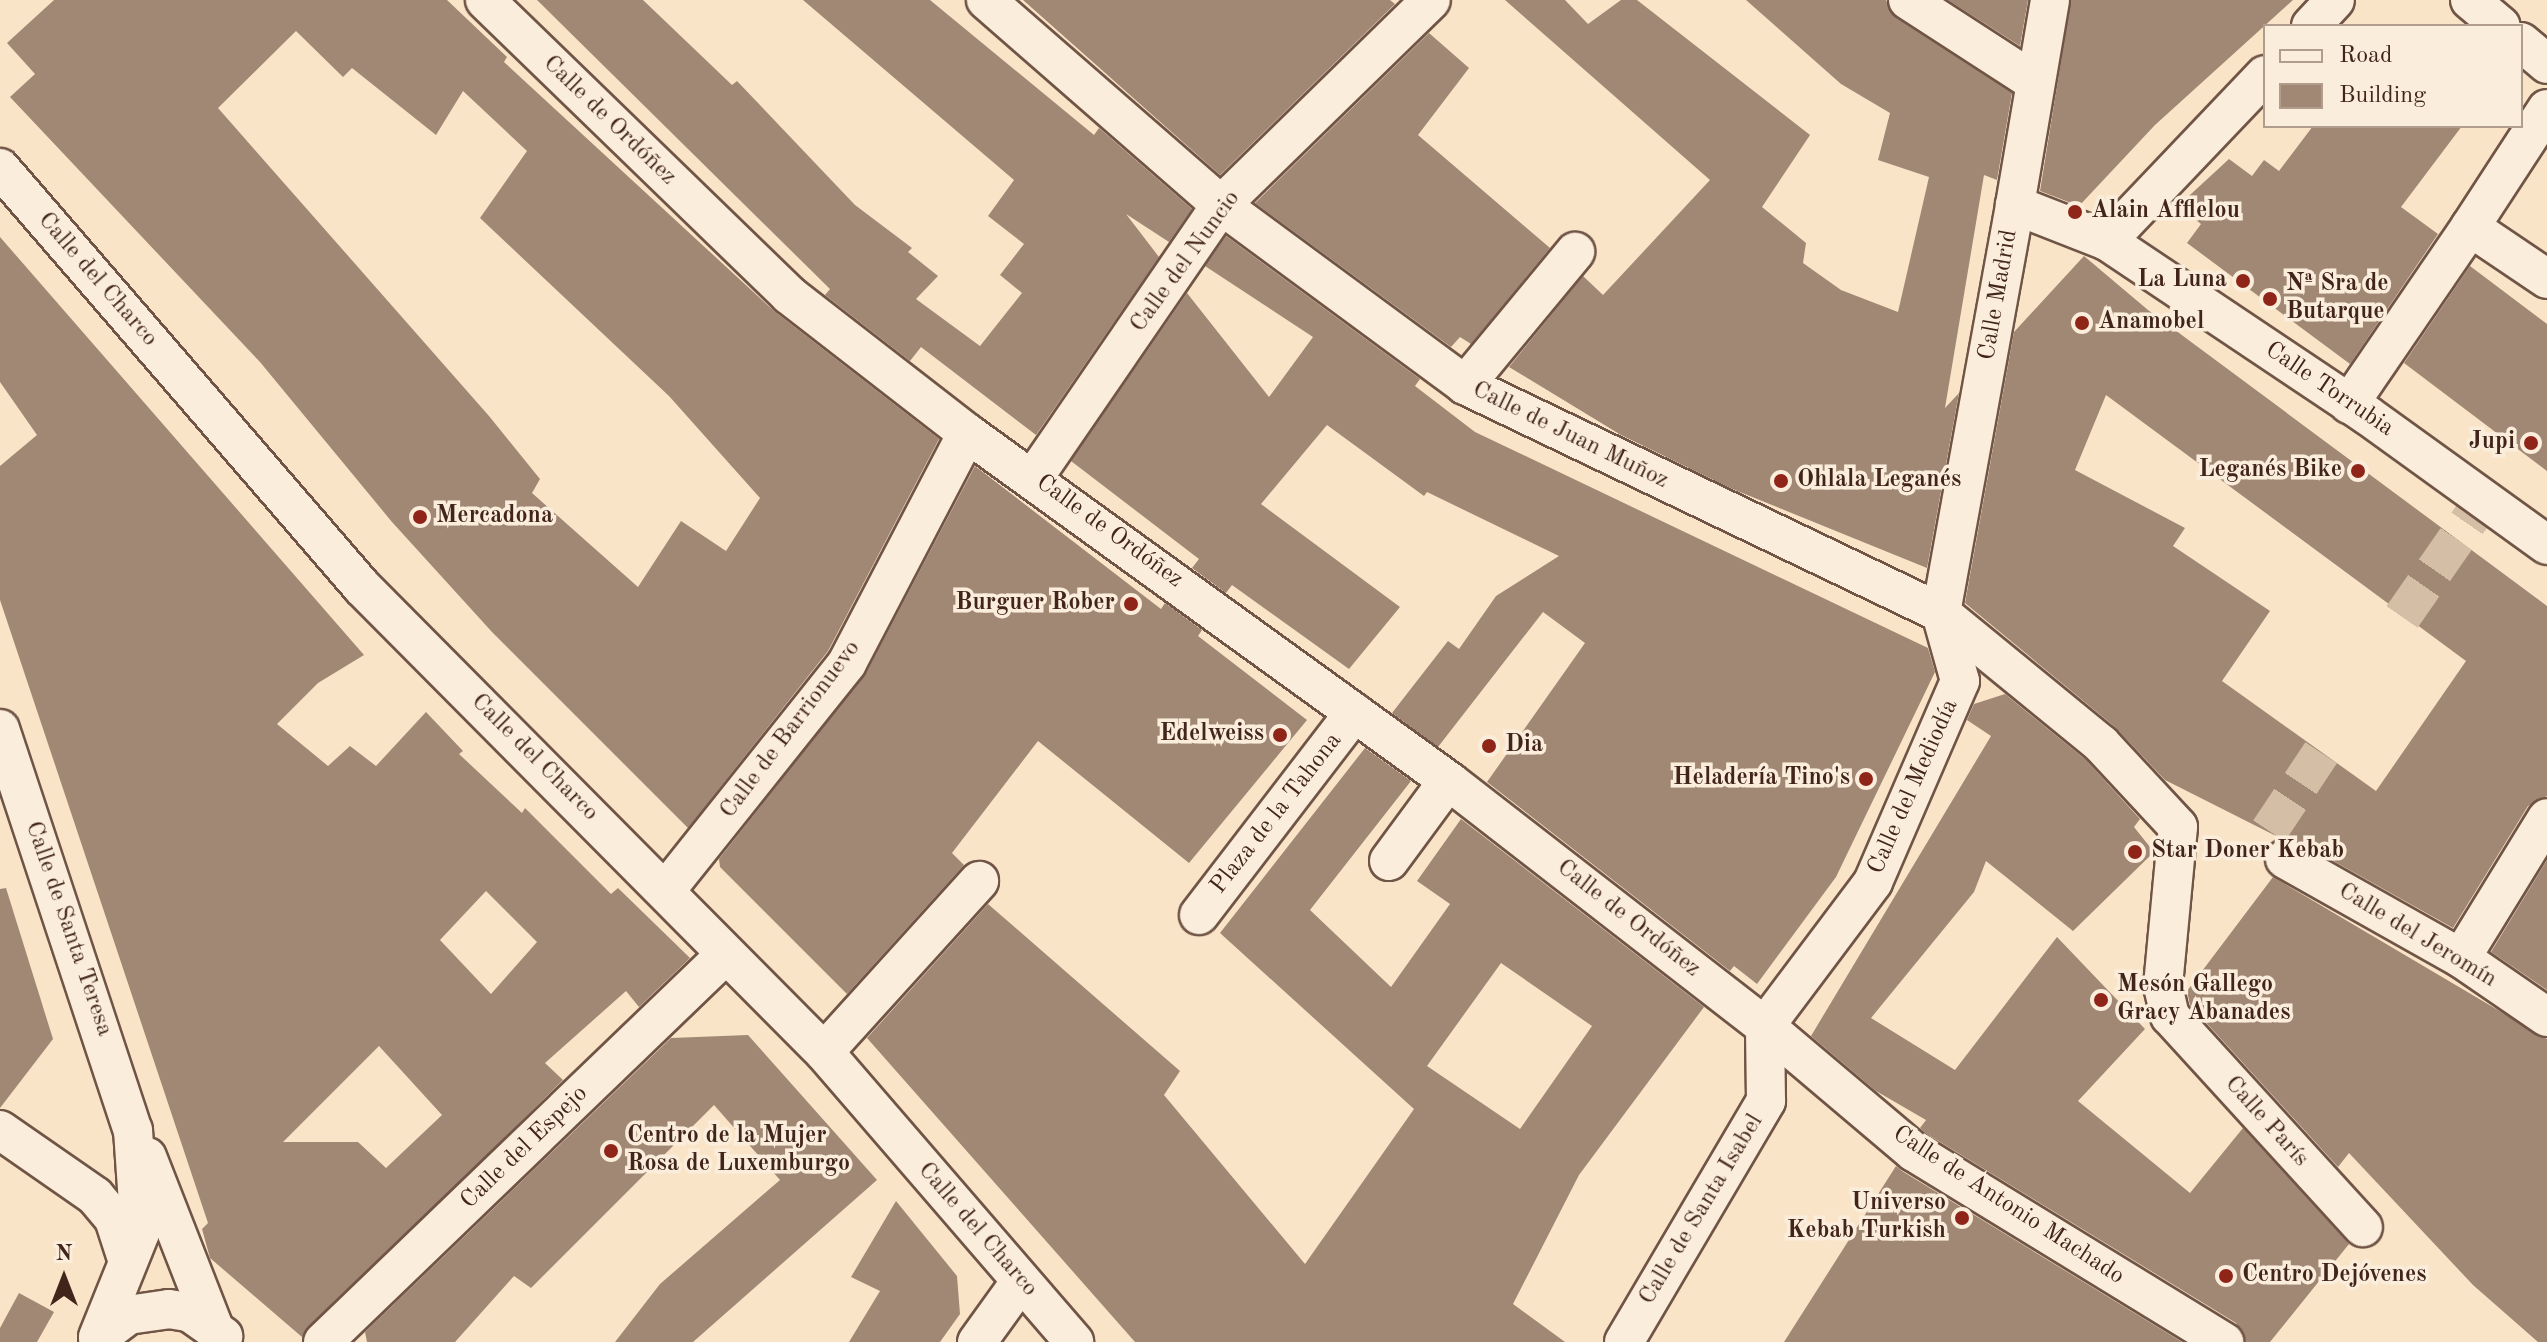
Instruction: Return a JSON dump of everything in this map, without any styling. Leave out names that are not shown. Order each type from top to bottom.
[{"type":"street","name":"Calle de Ordóñez","points":[[485,0],[789,295],[967,433],[1034,477],[1448,781],[1765,1026]]},
{"type":"street","name":"Calle de Juan Muñoz","points":[[986,0],[1221,205],[1465,385],[1941,613],[2101,744],[2178,827],[2163,986],[2170,1016]]},
{"type":"street","name":"Calle del Nuncio","points":[[1034,477],[1221,205],[1431,0]]},
{"type":"street","points":[[1908,0],[2033,81]]},
{"type":"street","points":[[2015,205],[2033,81],[2050,0]]},
{"type":"street","points":[[2313,24],[2335,0]]},
{"type":"street","points":[[2470,0],[2499,24]]},
{"type":"street","points":[[2523,44],[2547,64]]},
{"type":"street","points":[[2107,241],[2263,77]]},
{"type":"street","points":[[2349,404],[2547,109]]},
{"type":"street","name":"Calle del Charco","points":[[0,168],[362,587],[824,1052],[1074,1342]]},
{"type":"street","name":"Calle Madrid","points":[[1941,613],[2015,205],[2107,241]]},
{"type":"street","points":[[2470,227],[2547,279]]},
{"type":"street","name":"Calle Torrubia","points":[[2107,241],[2349,404],[2547,545]]},
{"type":"street","points":[[1465,385],[1575,252]]},
{"type":"street","name":"Calle de Barrionuevo","points":[[666,890],[847,663],[967,433]]},
{"type":"street","name":"Calle del Mediodía","points":[[1765,1026],[1873,882],[1960,681],[1941,613]]},
{"type":"street","name":"Plaza de la Tahona","points":[[1199,915],[1354,713]]},
{"type":"street","name":"Calle de Santa Teresa","points":[[0,729],[133,1130],[228,1335]]},
{"type":"street","points":[[1389,861],[1448,781]]},
{"type":"street","points":[[2461,958],[2547,818]]},
{"type":"street","name":"Calle del Jeromín","points":[[2285,859],[2461,958],[2547,1017]]},
{"type":"street","points":[[824,1052],[979,881]]},
{"type":"street","name":"Calle del Espejo","points":[[323,1342],[726,954]]},
{"type":"street","name":"Calle París","points":[[2170,1016],[2363,1227]]},
{"type":"street","name":"Calle de Santa Isabel","points":[[1624,1342],[1766,1101],[1765,1026]]},
{"type":"street","name":"Calle de Antonio Machado","points":[[1765,1026],[1914,1152],[2224,1342]]},
{"type":"street","points":[[0,1130],[95,1196],[114,1219],[127,1259]]},
{"type":"street","name":"Calle de Santa Teresa","points":[[97,1339],[142,1216],[133,1130]]},
{"type":"street","points":[[977,1342],[1021,1281]]},
{"type":"street","points":[[97,1339],[145,1310],[189,1312],[228,1335]]},
{"type":"building","points":[[54,0],[447,0],[507,57],[504,62],[774,311],[939,439],[828,651],[688,828],[492,632],[392,522],[260,362],[10,97],[35,74],[7,43]],"holes":[[[296,31],[343,77],[352,68],[436,135],[463,91],[527,151],[480,218],[669,396],[760,498],[726,551],[681,521],[638,587],[532,493],[540,479],[489,416],[218,108]]]},
{"type":"building","points":[[537,0],[643,0],[732,85],[737,81],[855,205],[912,248],[908,252],[938,276],[916,299],[980,346],[1022,293],[1000,275],[1024,244],[988,216],[1014,180],[803,0],[930,0],[1094,135],[1099,128],[1192,209],[1169,242],[1126,214],[1159,257],[1036,435],[921,347],[910,361],[825,295],[830,289]]},
{"type":"building","points":[[1023,0],[1390,0],[1395,4],[1220,175]]},
{"type":"building","points":[[1505,0],[1565,0],[1588,24],[1621,0],[1637,0],[1810,135],[1762,207],[1806,243],[1803,263],[1841,290],[1898,312],[1929,177],[1878,160],[1890,113],[1841,84],[1746,0],[1886,0],[1896,18],[2012,93],[1997,180],[1984,175],[1945,408],[1959,393],[1927,568],[1730,488],[1621,435],[1509,367],[1583,276],[1603,295],[1710,180]]},
{"type":"building","points":[[1948,0],[2028,0],[2020,46]]},
{"type":"building","points":[[2071,0],[2293,0],[2155,125],[2079,206],[2040,191]]},
{"type":"building","points":[[1429,33],[1469,68],[1418,135],[1550,248],[1471,344],[1460,337],[1451,347],[1255,203]]},
{"type":"building","points":[[2311,128],[2460,128],[2401,207],[2438,234],[2350,364],[2187,243],[2201,224],[2178,206],[2229,159],[2252,176],[2264,160],[2279,171]]},
{"type":"building","points":[[1226,236],[1420,379],[1415,386],[1475,432],[1928,648],[1935,672],[1836,877],[1757,984],[1734,966],[1730,971],[1487,782],[1585,643],[1543,612],[1438,747],[1392,713],[1448,641],[1459,649],[1496,596],[1559,556],[1427,492],[1424,496],[1327,425],[1261,504],[1400,607],[1349,669],[1232,585],[1226,593],[1192,568],[1199,559],[1071,461],[1187,293],[1269,397],[1313,337],[1205,266]]},
{"type":"building","points":[[0,237],[364,655],[318,683],[277,724],[328,766],[350,746],[376,766],[426,712],[463,751],[459,754],[522,813],[525,808],[611,894],[618,888],[690,958],[639,1007],[626,991],[545,1063],[563,1080],[302,1337],[210,1258],[202,1229],[208,1223],[0,600],[0,466],[37,435],[0,382]],"holes":[[[486,891],[537,942],[491,994],[440,940]],[[379,1046],[442,1115],[386,1168],[358,1142],[283,1142]]]},
{"type":"building","points":[[2084,256],[2148,310],[2547,606],[2547,796],[2528,806],[2453,928],[2296,840],[2280,838],[2165,780],[2115,727],[1965,603],[2014,332]],"holes":[[[2106,395],[2466,661],[2376,791],[2222,681],[2270,611],[2173,546],[2185,528],[2075,470]]]},
{"type":"building","points":[[2470,266],[2547,324],[2547,471],[2404,363]]},
{"type":"building","points":[[975,466],[1161,609],[1165,603],[1202,630],[1198,636],[1307,720],[1189,863],[1038,741],[952,853],[964,865],[847,994],[720,867],[719,859],[866,673]]},
{"type":"building","points":[[2005,694],[2086,760],[2140,819],[2134,827],[2154,852],[2073,931],[1986,861],[1974,892],[1871,1018],[1955,1070],[2057,937],[2145,1029],[2078,1101],[2190,1193],[2243,1128],[2349,1244],[2270,1342],[2246,1342],[2236,1323],[1927,1134],[1920,1128],[1926,1120],[1876,1091],[1811,1036],[1991,736],[1967,720],[1974,704]]},
{"type":"building","points":[[1365,748],[1411,781],[1310,910],[1391,987],[1450,904],[1417,881],[1461,819],[1704,1007],[1579,1175],[1513,1304],[1565,1342],[1135,1342],[867,1038],[988,904],[1180,1071],[1164,1095],[1305,1264],[1414,1109],[1220,933]],"holes":[[[1501,963],[1592,1026],[1520,1129],[1427,1066]]]},
{"type":"building","points":[[2547,860],[2547,990],[2491,952]]},
{"type":"building","points":[[2273,877],[2547,1039],[2547,1342],[2538,1342],[2473,1285],[2349,1153],[2338,1167],[2190,1005],[2187,991]]},
{"type":"building","points":[[6,888],[53,1039],[0,1108],[0,889]]},
{"type":"building","name":"Centro de la Mujer Rosa de Luxemburgo","points":[[748,1035],[877,1180],[693,1342],[615,1342],[660,1284],[780,1180],[714,1105],[531,1288],[514,1276],[455,1342],[367,1342],[365,1332],[671,1038]]},
{"type":"building","points":[[1896,1166],[1902,1171],[2182,1342],[1784,1342]]},
{"type":"building","points":[[896,1201],[957,1276],[960,1314],[940,1342],[849,1342],[880,1291],[851,1277]]},
{"type":"building","points":[[19,1293],[54,1312],[37,1342],[0,1342],[0,1328]]},
{"type":"tunnel","points":[[2402,617],[2484,499]]},
{"type":"tunnel","points":[[2269,831],[2321,753]]},
{"type":"place","name":"Alain Afflelou","points":[[2075,212]]},
{"type":"place","name":"La Luna","points":[[2243,281]]},
{"type":"place","name":"Nª Sra de Butarque","points":[[2270,299]]},
{"type":"place","name":"Anamobel","points":[[2082,323]]},
{"type":"place","name":"Jupi","points":[[2531,443]]},
{"type":"place","name":"Leganés Bike","points":[[2358,471]]},
{"type":"place","name":"Ohlala Leganés","points":[[1781,481]]},
{"type":"place","name":"Mercadona","points":[[420,517]]},
{"type":"place","name":"Burguer Rober","points":[[1131,604]]},
{"type":"place","name":"Edelweiss","points":[[1280,735]]},
{"type":"place","name":"Dia","points":[[1489,746]]},
{"type":"place","name":"Heladería Tino's","points":[[1866,779]]},
{"type":"place","name":"Star Doner Kebab","points":[[2135,852]]},
{"type":"place","name":"Mesón Gallego Gracy Abanades","points":[[2101,1000]]},
{"type":"place","name":"Centro de la Mujer Rosa de Luxemburgo","points":[[611,1151]]},
{"type":"place","name":"Universo Kebab Turkish","points":[[1962,1218]]},
{"type":"place","name":"Centro Dejóvenes","points":[[2226,1276]]}]
